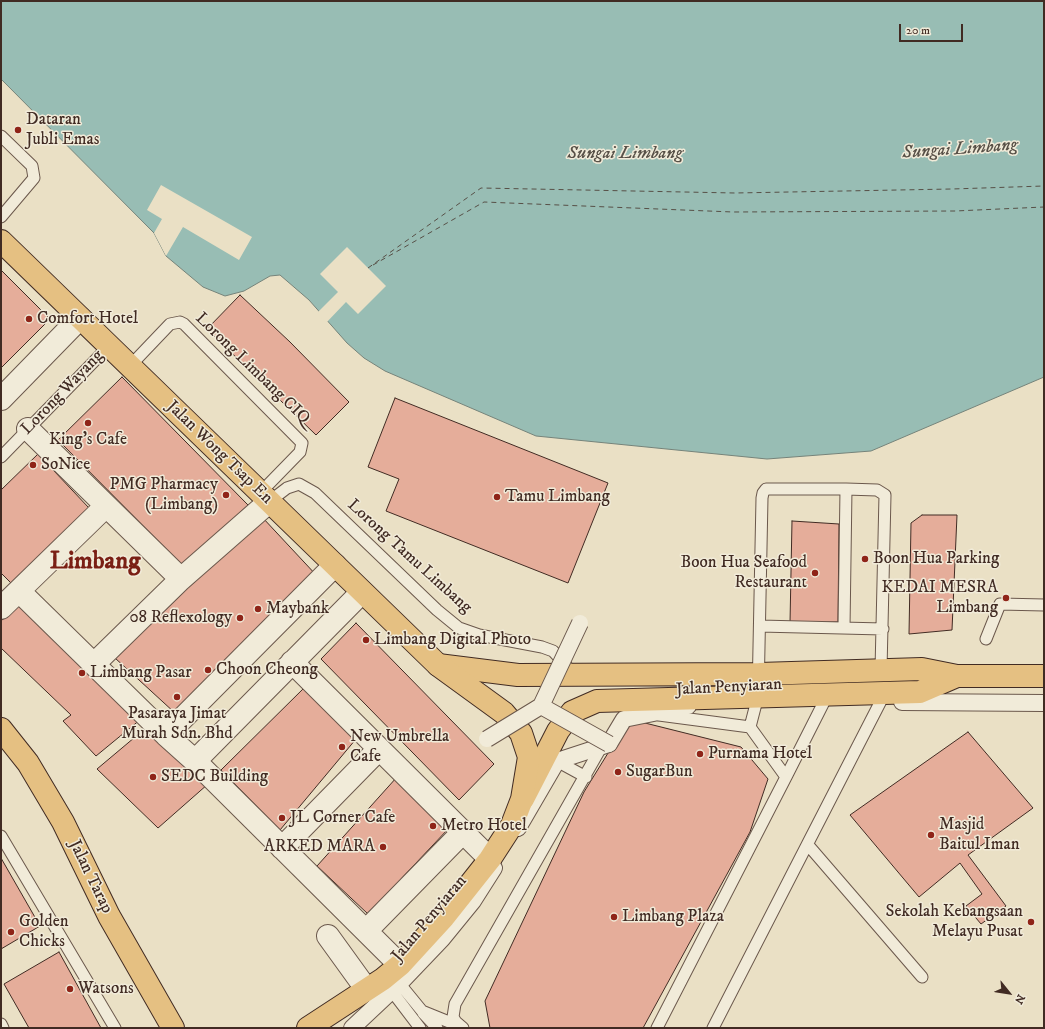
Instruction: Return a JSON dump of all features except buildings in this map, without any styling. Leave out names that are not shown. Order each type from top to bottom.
[{"type":"main road","name":"Jalan Wong Tsap En","points":[[1,241],[129,367],[438,665],[504,714],[521,733],[529,757],[522,800]]},
{"type":"main road","points":[[438,665],[518,675],[574,676],[759,674],[922,669],[957,676],[1044,676]]},
{"type":"main road","points":[[308,1028],[388,980],[444,918],[490,859],[512,826],[522,800],[552,759],[558,731],[572,712],[597,701],[882,698],[920,692],[957,676]]},
{"type":"main road","name":"Jalan Tarap","points":[[1,729],[28,763],[63,822],[109,916],[173,1028]]},
{"type":"street","points":[[1,399],[80,318]]},
{"type":"street","points":[[28,429],[181,579]]},
{"type":"street","points":[[94,664],[265,497]]},
{"type":"street","points":[[1,608],[106,506]]},
{"type":"street","points":[[166,735],[335,565]]},
{"type":"street","points":[[19,591],[166,735],[195,761],[366,931],[388,980]]},
{"type":"street","points":[[195,761],[362,592]]},
{"type":"street","points":[[487,738],[541,706],[580,623]]},
{"type":"street","points":[[292,662],[490,859]]},
{"type":"street","points":[[882,698],[1044,703]]},
{"type":"street","name":"Jalan Penyiaran","points":[[606,745],[624,719],[684,706],[757,700]]},
{"type":"street","points":[[541,706],[606,745]]},
{"type":"street","points":[[552,759],[606,745]]},
{"type":"street","points":[[282,848],[379,749]]},
{"type":"street","name":"Jalan Penyiaran","points":[[352,1028],[388,980],[442,939],[473,901],[531,808],[552,759]]},
{"type":"street","points":[[366,931],[463,832]]},
{"type":"street","points":[[328,936],[388,980]]},
{"type":"lane","points":[[1,136],[32,166],[34,178],[1,217]]},
{"type":"lane","name":"Lorong Limbang CIQ","points":[[129,367],[170,324],[175,322],[184,324],[302,443],[300,452],[265,497]]},
{"type":"lane","name":"Lorong Wayang","points":[[1,457],[109,346]]},
{"type":"lane","name":"Lorong Tamu Limbang","points":[[265,497],[299,484],[315,493],[437,610],[459,628],[479,635],[542,646],[553,651],[574,676]]},
{"type":"lane","points":[[750,727],[757,700],[759,674],[763,493],[771,488],[877,490],[885,496],[881,670]]},
{"type":"lane","points":[[844,628],[846,489]]},
{"type":"lane","points":[[986,639],[1000,604],[1044,605]]},
{"type":"lane","points":[[760,626],[883,629]]},
{"type":"lane","points":[[713,1028],[882,698]]},
{"type":"lane","points":[[657,1028],[826,699]]},
{"type":"lane","points":[[648,714],[750,727],[786,777]]},
{"type":"lane","points":[[462,1027],[453,1017],[455,1004],[606,745]]},
{"type":"lane","points":[[552,759],[586,777]]},
{"type":"lane","points":[[1,836],[115,1028]]},
{"type":"lane","points":[[808,845],[922,977]]},
{"type":"lane","points":[[388,980],[422,1011],[437,1028]]},
{"type":"lane","points":[[388,980],[411,1023],[420,1028]]},
{"type":"lane","points":[[422,1011],[462,1027]]},
{"type":"lane","points":[[1,1024],[3,1028]]},
{"type":"water","name":"Sungai Limbang","points":[[1,1],[1044,1],[1044,377],[871,451],[767,459],[536,436],[385,371],[364,358],[347,343],[309,300],[280,275],[270,276],[244,291],[225,296],[203,287],[166,256],[154,233],[1,79]]},
{"type":"pier","points":[[161,185],[252,237],[239,260],[183,227],[166,256],[154,233],[162,219],[147,210]]},
{"type":"pier","points":[[347,247],[386,286],[358,314],[346,302],[326,323],[317,313],[338,292],[320,274]]},
{"type":"ferry route","points":[[368,268],[481,188],[735,193],[1044,186]]},
{"type":"ferry route","points":[[373,265],[484,202],[733,212],[955,211],[1044,207]]},
{"type":"place","name":"Dataran Jubli Emas","points":[[18,130]]},
{"type":"place","name":"Comfort Hotel","points":[[29,319]]},
{"type":"place","name":"King's Cafe","points":[[88,423]]},
{"type":"place","name":"SoNice","points":[[33,465]]},
{"type":"place","name":"PMG Pharmacy (Limbang)","points":[[226,495]]},
{"type":"place","name":"Tamu Limbang","points":[[497,497]]},
{"type":"place","name":"Boon Hua Parking","points":[[865,559]]},
{"type":"place","name":"Boon Hua Seafood Restaurant","points":[[815,573]]},
{"type":"place","name":"KEDAI MESRA Limbang","points":[[1006,598]]},
{"type":"place","name":"Maybank","points":[[258,609]]},
{"type":"place","name":"08 Reflexology","points":[[240,618]]},
{"type":"place","name":"Limbang Digital Photo","points":[[366,640]]},
{"type":"place","name":"Choon Cheong","points":[[208,670]]},
{"type":"place","name":"Limbang Pasar","points":[[82,673]]},
{"type":"place","name":"Pasaraya Jimat Murah Sdn. Bhd","points":[[177,697]]},
{"type":"place","name":"New Umbrella Cafe","points":[[342,747]]},
{"type":"place","name":"Purnama Hotel","points":[[700,754]]},
{"type":"place","name":"SugarBun","points":[[618,772]]},
{"type":"place","name":"SEDC Building","points":[[153,777]]},
{"type":"place","name":"JL Corner Cafe","points":[[282,818]]},
{"type":"place","name":"Metro Hotel","points":[[433,826]]},
{"type":"place","name":"Masjid Baitul Iman","points":[[931,835]]},
{"type":"place","name":"ARKED MARA","points":[[383,847]]},
{"type":"place","name":"Limbang Plaza","points":[[614,917]]},
{"type":"place","name":"Sekolah Kebangsaan Melayu Pusat","points":[[1031,922]]},
{"type":"place","name":"Golden Chicks","points":[[11,932]]},
{"type":"place","name":"Watsons","points":[[70,989]]},
{"type":"district","name":"Limbang","points":[[95,563]]}]
